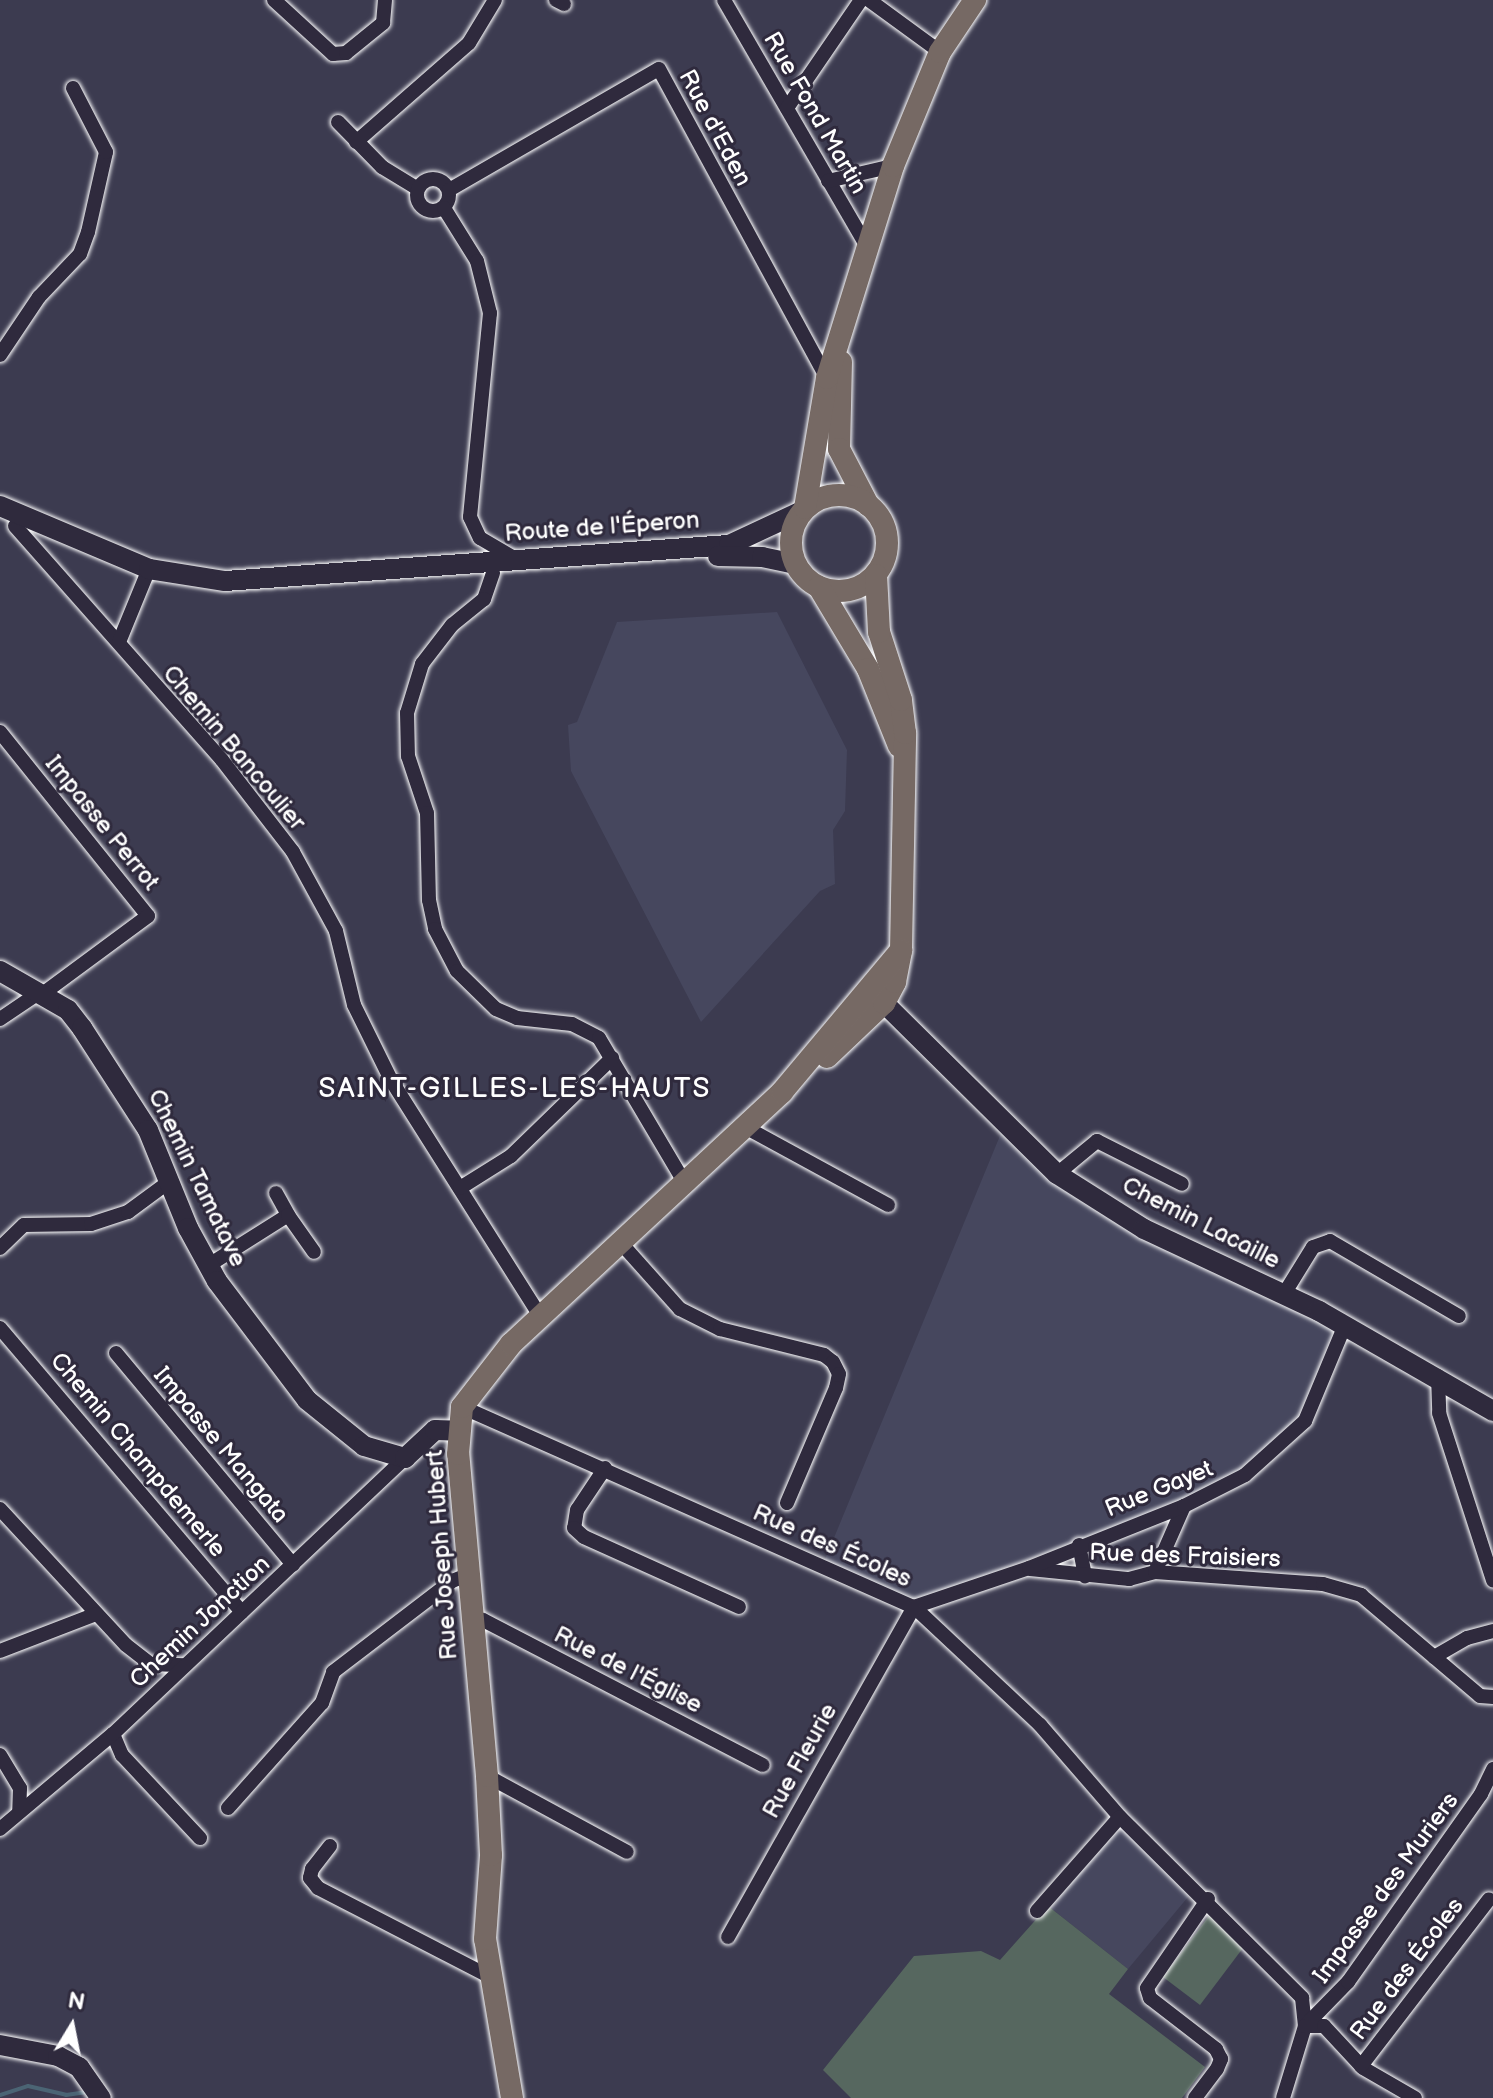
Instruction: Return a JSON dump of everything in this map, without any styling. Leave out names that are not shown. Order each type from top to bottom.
[{"type":"main road","points":[[842,335],[839,449],[888,538],[876,575],[850,591],[819,587],[795,564],[791,536],[804,510],[827,378],[893,166],[940,52],[975,0]]},
{"type":"main road","points":[[804,510],[836,495],[868,505]]},
{"type":"main road","name":"Rue Joseph Hubert","points":[[782,1092],[822,1063],[884,1003],[895,982],[905,763],[904,715],[876,616],[876,575]]},
{"type":"main road","name":"Rue Joseph Hubert","points":[[819,587],[868,669],[905,763]]},
{"type":"main road","name":"Rue Joseph Hubert","points":[[512,2098],[485,1939],[491,1855],[487,1776],[468,1575],[459,1431],[462,1407],[482,1377],[541,1317],[782,1092],[894,958]]},
{"type":"street","points":[[274,0],[333,54],[346,53],[383,23],[385,0]]},
{"type":"street","points":[[356,142],[469,43],[495,0]]},
{"type":"street","name":"Rue Fond Martin","points":[[724,0],[868,248]]},
{"type":"street","points":[[787,108],[861,0]]},
{"type":"street","points":[[869,0],[940,52]]},
{"type":"street","name":"Rue d'Eden","points":[[449,190],[659,69],[827,378]]},
{"type":"street","points":[[0,355],[39,297],[80,254],[88,232],[106,152],[73,88]]},
{"type":"street","points":[[338,122],[356,142],[418,189],[424,208],[444,208]]},
{"type":"street","points":[[828,181],[893,166]]},
{"type":"street","points":[[418,189],[431,179],[449,190],[444,208],[477,261],[490,313],[470,517],[480,538],[516,560]]},
{"type":"street","name":"Route de l'Éperon","points":[[0,506],[149,569],[225,581],[399,570],[493,573],[741,555],[795,564]]},
{"type":"street","name":"Route de l'Éperon","points":[[399,570],[429,563],[729,545],[804,510]]},
{"type":"street","name":"Chemin Bancoulier","points":[[15,526],[222,760],[293,852],[336,931],[354,1005],[385,1067],[541,1317]]},
{"type":"street","points":[[548,558],[498,567],[484,599],[452,625],[422,664],[407,713],[408,756],[427,813],[429,900],[435,929],[457,971],[496,1009],[517,1018],[583,1027],[612,1058],[684,1182]]},
{"type":"street","points":[[119,642],[149,569]]},
{"type":"street","name":"Impasse Perrot","points":[[0,732],[148,916],[42,992]]},
{"type":"street","name":"Chemin Tamatave","points":[[0,971],[42,992],[68,1010],[116,1077],[209,1265],[277,1366],[327,1420],[364,1446],[405,1458]]},
{"type":"street","points":[[0,1019],[42,992]]},
{"type":"street","name":"Chemin Lacaille","points":[[884,1003],[1057,1174],[1144,1229],[1345,1325],[1438,1376],[1493,1411]]},
{"type":"street","points":[[460,1188],[511,1156],[612,1058]]},
{"type":"street","points":[[745,1127],[888,1205]]},
{"type":"street","points":[[1057,1174],[1097,1141],[1182,1184]]},
{"type":"street","points":[[0,1248],[24,1225],[91,1224],[118,1216],[170,1181]]},
{"type":"street","points":[[276,1193],[314,1252]]},
{"type":"street","points":[[209,1265],[288,1215]]},
{"type":"street","points":[[1284,1294],[1313,1247],[1330,1241],[1459,1316]]},
{"type":"street","points":[[620,1242],[680,1309],[720,1329],[824,1355],[833,1362],[839,1374],[836,1388],[787,1503]]},
{"type":"street","name":"Rue Gayet","points":[[914,1607],[1029,1568],[1079,1545],[1184,1506],[1245,1475],[1292,1438],[1317,1401],[1345,1325]]},
{"type":"street","name":"Chemin Champdemerle","points":[[0,1328],[242,1612]]},
{"type":"street","name":"Impasse Mangata","points":[[116,1353],[293,1565]]},
{"type":"street","points":[[1438,1376],[1439,1413],[1493,1580]]},
{"type":"street","name":"Rue des Écoles","points":[[462,1407],[914,1607],[1040,1725],[1120,1817],[1208,1899],[1302,1998],[1305,2026],[1324,2026],[1361,2066],[1415,2098]]},
{"type":"street","points":[[405,1458],[435,1430],[459,1431]]},
{"type":"street","name":"Chemin Jonction","points":[[0,1829],[113,1734],[405,1458]]},
{"type":"street","points":[[605,1468],[577,1510],[574,1528],[584,1537],[739,1607]]},
{"type":"street","points":[[1155,1572],[1184,1506]]},
{"type":"street","points":[[0,1509],[96,1614],[150,1664],[184,1665]]},
{"type":"street","points":[[1079,1545],[1085,1576]]},
{"type":"street","name":"Rue des Fraisiers","points":[[1029,1568],[1129,1579],[1155,1572],[1323,1584],[1361,1595],[1480,1696],[1493,1697]]},
{"type":"street","points":[[228,1808],[322,1703],[333,1672],[452,1581],[468,1575]]},
{"type":"street","name":"Rue Fleurie","points":[[728,1937],[914,1607]]},
{"type":"street","points":[[0,1651],[96,1614]]},
{"type":"street","name":"Rue de l'Église","points":[[472,1619],[483,1620],[763,1765]]},
{"type":"street","points":[[1434,1657],[1467,1638],[1493,1631]]},
{"type":"street","points":[[113,1734],[122,1755],[200,1838]]},
{"type":"street","points":[[0,1755],[20,1788],[19,1811]]},
{"type":"street","name":"Impasse des Muriers","points":[[1305,2026],[1348,1982],[1493,1769]]},
{"type":"street","points":[[487,1776],[627,1852]]},
{"type":"street","points":[[1037,1911],[1120,1817]]},
{"type":"street","points":[[330,1846],[312,1869],[310,1878],[318,1888],[492,1978]]},
{"type":"street","points":[[1195,2098],[1221,2059],[1216,2049],[1150,1998],[1147,1988],[1208,1899]]},
{"type":"street","name":"Rue des Écoles","points":[[1361,2066],[1489,1899]]},
{"type":"street","points":[[1283,2098],[1305,2026]]},
{"type":"street","points":[[0,2045],[58,2056],[79,2067],[99,2093]]},
{"type":"shaded area","points":[[777,612],[847,750],[845,811],[833,830],[835,884],[820,891],[701,1022],[571,771],[568,725],[577,722],[617,622]]},
{"type":"shaded area","points":[[1004,1126],[1055,1175],[1344,1325],[1316,1401],[1268,1458],[1154,1513],[911,1603],[824,1562]]},
{"type":"shaded area","points":[[1118,1825],[1193,1891],[1128,1969],[1048,1906]]},
{"type":"green space","points":[[1048,1906],[1128,1969],[1109,1994],[1205,2067],[1182,2098],[851,2098],[823,2070],[914,1956],[981,1951],[1000,1960]]},
{"type":"green space","points":[[1211,1913],[1246,1944],[1200,2005],[1163,1977]]},
{"type":"waterway","points":[[0,2095],[28,2086],[66,2095],[87,2092]]},
{"type":"district","name":"SAINT-GILLES-LES-HAUTS","points":[[515,1089]]}]
